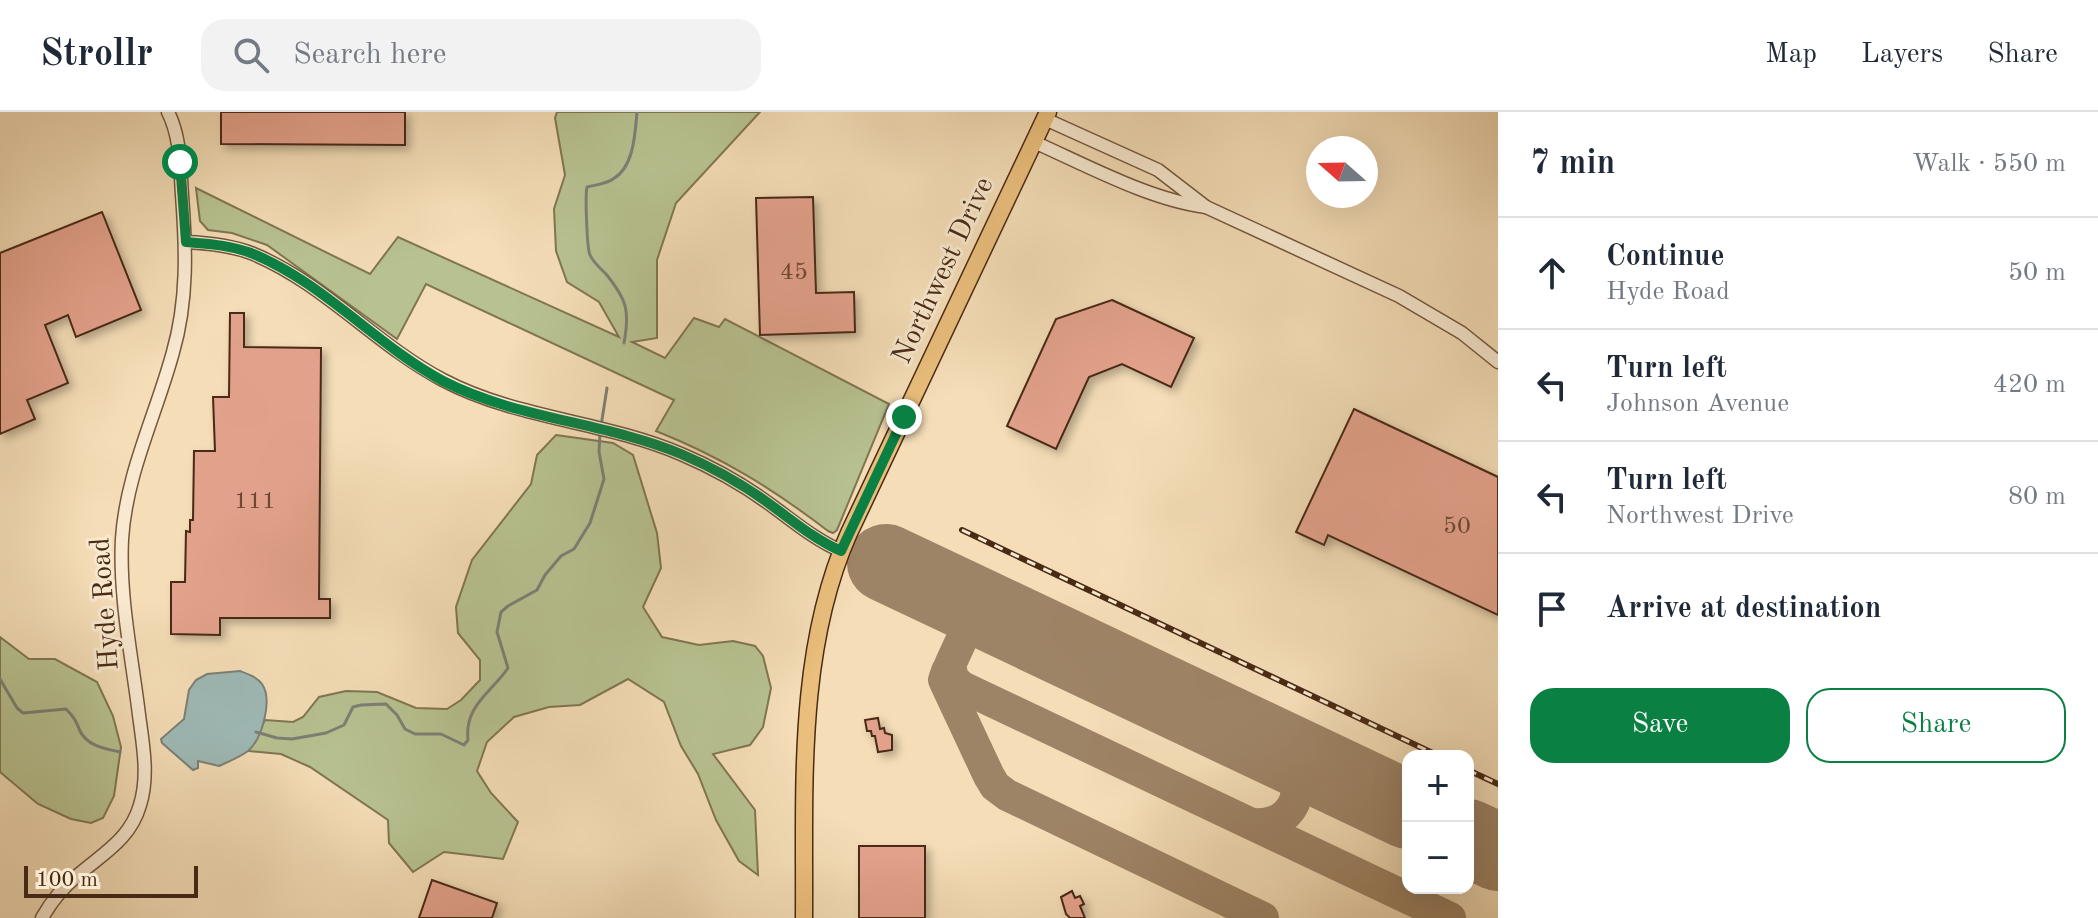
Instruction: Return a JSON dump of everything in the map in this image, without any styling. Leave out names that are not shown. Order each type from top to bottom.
[{"type":"main road","name":"Northwest Drive","points":[[804,918],[810,702],[823,619],[841,551],[1047,115]]},
{"type":"street","name":"Hyde Road","points":[[42,918],[65,886],[120,842],[141,804],[145,771],[123,584],[122,539],[128,497],[178,333],[184,294],[186,242],[177,134],[168,112]]},
{"type":"street","points":[[1047,115],[1158,170],[1206,207],[1399,296],[1462,333],[1498,362]]},
{"type":"street","points":[[1034,142],[1140,189],[1181,204],[1206,207]]},
{"type":"street","points":[[186,242],[232,247],[269,261],[429,373],[462,389],[509,405],[658,445],[703,464],[752,492],[818,540],[841,551]]},
{"type":"green space","points":[[557,112],[760,112],[676,203],[657,260],[657,338],[632,342],[665,358],[694,318],[719,327],[725,319],[889,404],[837,530],[833,533],[745,475],[656,431],[674,400],[426,284],[397,339],[267,245],[232,233],[208,230],[200,221],[196,188],[370,274],[398,237],[619,337],[599,302],[567,282],[556,251],[554,209],[565,175],[555,118]]},
{"type":"green space","points":[[556,435],[613,443],[633,455],[657,533],[661,568],[643,607],[662,637],[699,645],[733,641],[755,646],[763,656],[771,688],[763,727],[750,745],[713,754],[755,810],[758,875],[739,861],[716,820],[664,702],[628,679],[580,705],[549,707],[514,717],[487,742],[477,771],[491,793],[518,822],[503,859],[444,852],[413,872],[389,843],[388,820],[310,767],[281,754],[248,751],[265,720],[293,722],[303,717],[319,697],[346,691],[377,692],[416,708],[447,709],[461,700],[480,680],[480,660],[458,633],[456,607],[472,560],[531,484],[537,455]]},
{"type":"green space","points":[[0,637],[29,659],[55,659],[97,682],[113,716],[121,747],[114,796],[103,818],[91,823],[71,819],[38,804],[0,772]]},
{"type":"water","points":[[240,671],[258,679],[265,691],[266,709],[258,738],[248,751],[234,759],[219,766],[198,761],[198,768],[193,770],[161,739],[184,719],[189,690],[196,680],[207,674]]},
{"type":"building","points":[[221,112],[405,112],[405,145],[221,144]]},
{"type":"building","points":[[813,197],[816,293],[854,292],[855,332],[760,335],[756,198]]},
{"type":"building","points":[[102,212],[141,310],[76,337],[68,315],[45,325],[68,383],[27,400],[35,419],[0,434],[0,253]]},
{"type":"building","points":[[1112,300],[1194,338],[1171,387],[1122,364],[1089,377],[1056,449],[1007,426],[1056,319]]},
{"type":"building","points":[[230,313],[244,313],[244,347],[321,348],[319,599],[330,599],[330,618],[220,618],[220,635],[171,634],[171,582],[185,582],[186,531],[190,532],[190,520],[193,520],[194,451],[215,451],[213,397],[229,397]]},
{"type":"building","points":[[1354,409],[1498,477],[1498,615],[1328,535],[1324,545],[1296,532]]},
{"type":"building","points":[[878,718],[880,729],[884,728],[885,733],[892,735],[892,750],[878,752],[875,736],[867,731],[865,720]]},
{"type":"building","points":[[859,846],[925,846],[925,918],[859,918]]},
{"type":"building","points":[[432,880],[497,903],[492,918],[419,918]]},
{"type":"building","points":[[1072,891],[1075,898],[1080,896],[1084,904],[1080,906],[1085,918],[1070,918],[1066,914],[1061,897]]},
{"type":"waterway","points":[[624,343],[627,322],[623,299],[590,255],[586,192],[587,187],[610,181],[625,167],[632,149],[637,112]]},
{"type":"waterway","points":[[601,426],[607,388]]},
{"type":"waterway","points":[[256,732],[292,739],[326,733],[344,725],[353,707],[386,704],[405,729],[415,734],[441,734],[464,745],[468,740],[474,709],[508,668],[497,632],[501,612],[537,590],[561,556],[574,549],[590,523],[604,479],[599,452],[600,433]]},
{"type":"waterway","points":[[0,679],[23,713],[66,709],[87,740],[120,752]]},
{"type":"taxiway","points":[[977,606],[950,665],[953,679],[962,687],[1450,918]]},
{"type":"taxiway","points":[[947,671],[944,680],[995,786],[1007,795],[1263,918]]},
{"type":"taxiway","points":[[1253,824],[1269,823],[1282,817],[1291,809],[1296,797],[1294,771],[1276,747]]},
{"type":"taxiway","points":[[1296,797],[1313,783],[1342,779]]},
{"type":"runway","points":[[886,563],[1402,807]]},
{"type":"runway","points":[[1474,841],[1498,852]]},
{"type":"railway","points":[[962,530],[1426,750]]},
{"type":"railway","points":[[1474,773],[1498,784]]},
{"type":"route","points":[[180,162],[186,242],[232,247],[269,261],[445,382],[509,405],[658,445],[703,464],[775,507],[818,540],[841,551],[904,417]]}]
